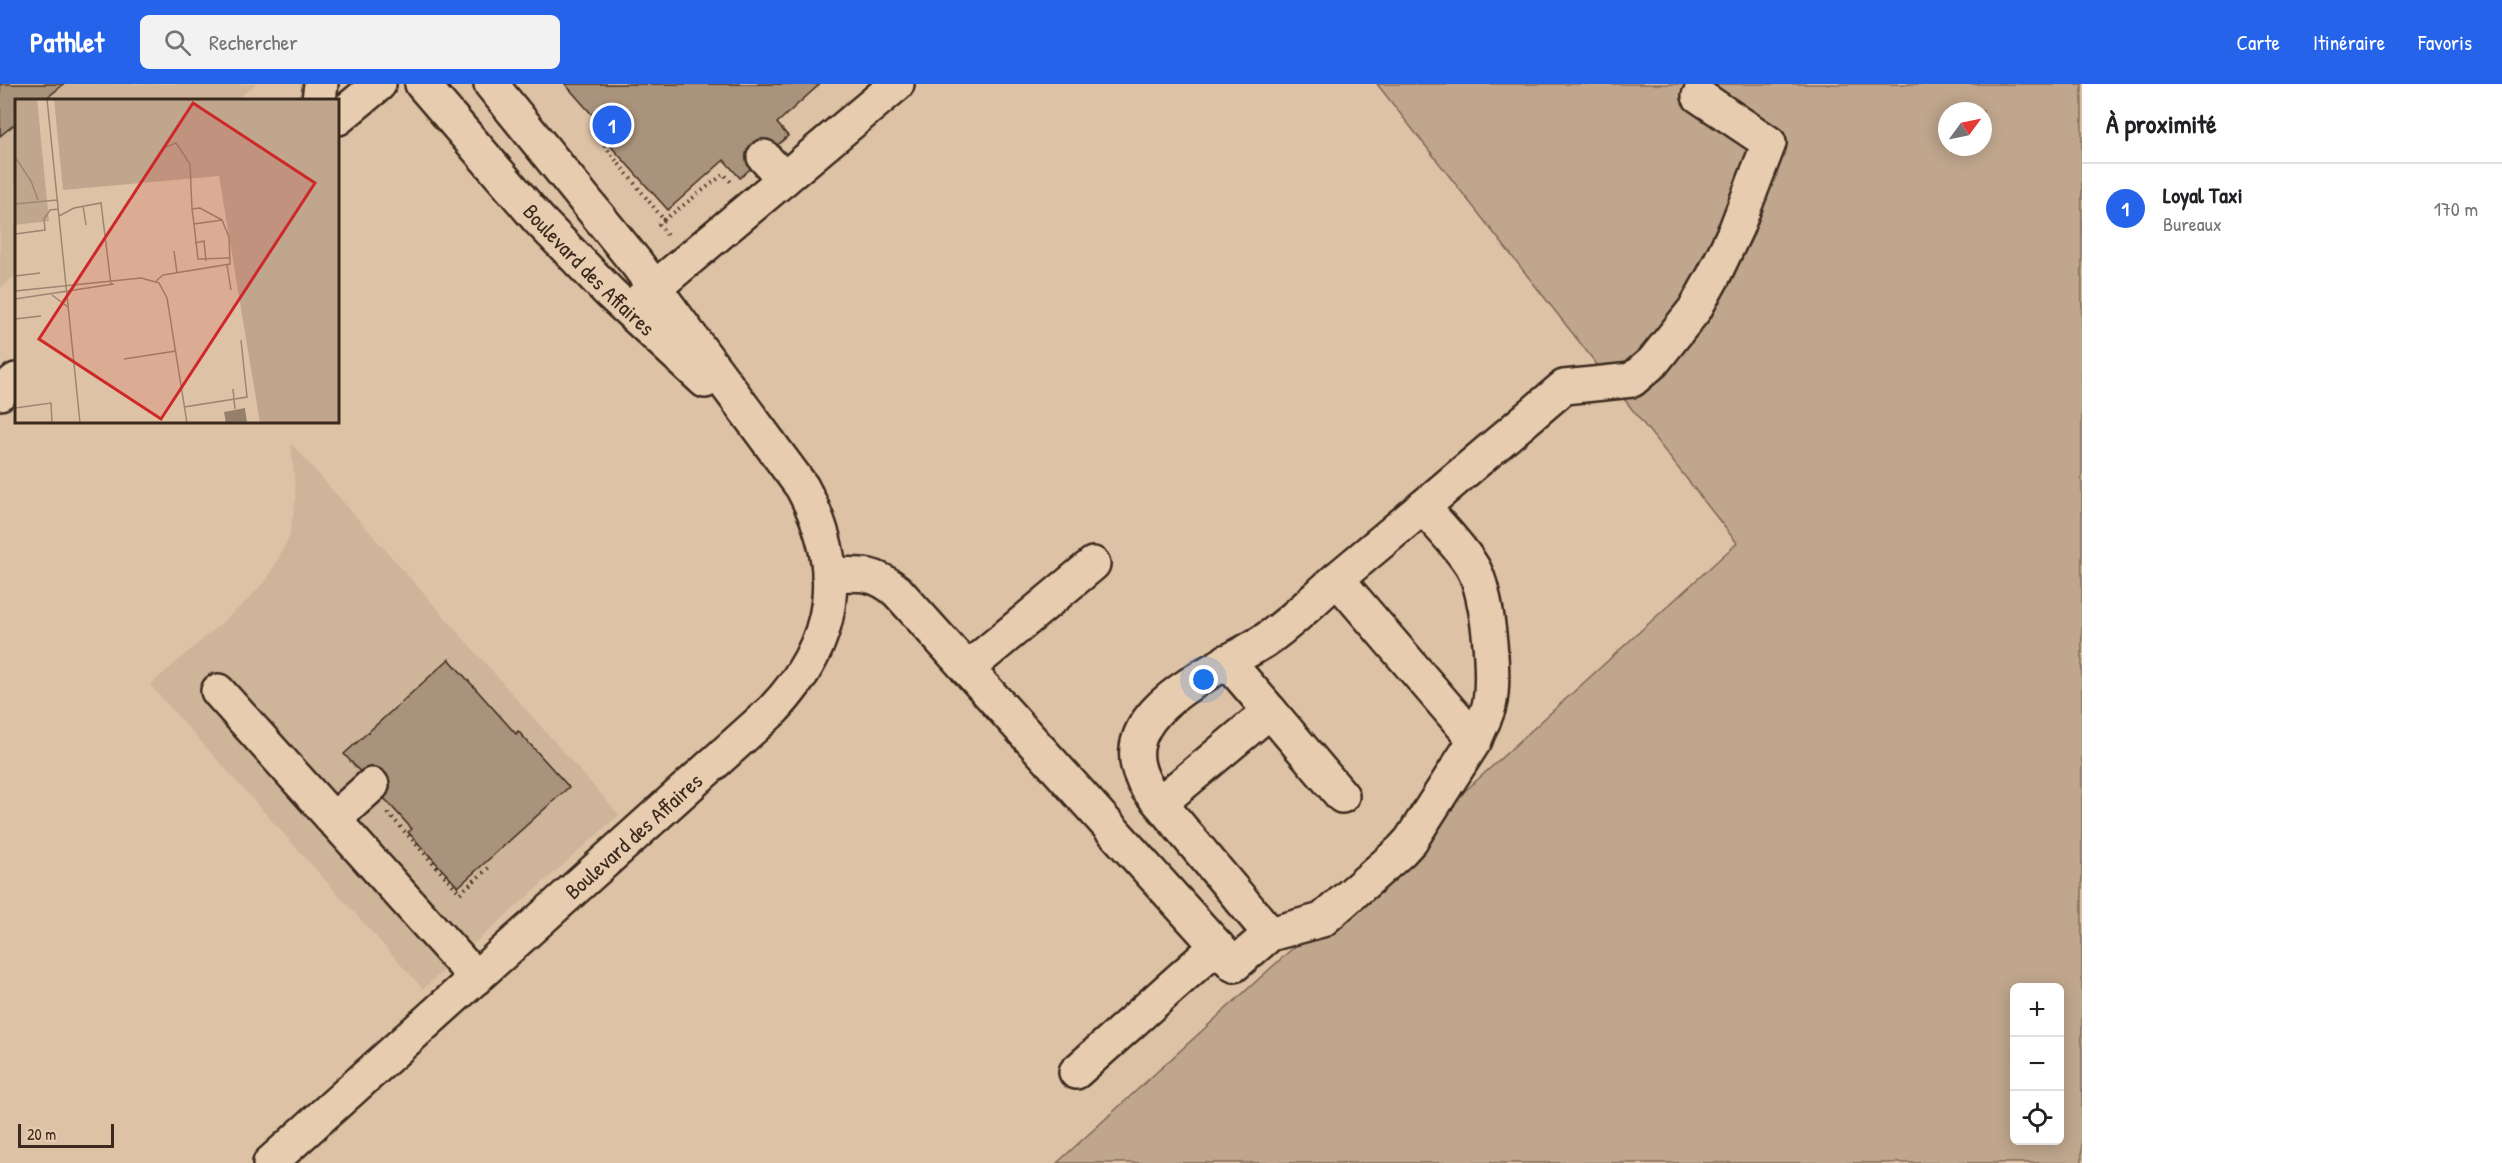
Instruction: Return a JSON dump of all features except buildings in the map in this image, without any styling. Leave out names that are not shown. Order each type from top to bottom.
[{"type":"street","points":[[319,99],[321,84]]},
{"type":"street","points":[[339,117],[379,84]]},
{"type":"street","name":"Boulevard des Affaires","points":[[422,84],[539,220],[629,310],[770,442]]},
{"type":"street","name":"Boulevard des Affaires","points":[[270,1163],[754,728],[798,683],[821,640],[829,600],[825,543],[812,506],[789,467],[654,287],[491,84]]},
{"type":"street","points":[[629,310],[774,168],[897,84]]},
{"type":"street","points":[[1270,934],[1160,803],[1139,773],[1136,754],[1139,736],[1155,713],[1201,675],[1264,641],[1564,387],[1632,380],[1653,362],[1695,309],[1736,229],[1769,142],[1699,96]]},
{"type":"street","points":[[0,393],[15,381]]},
{"type":"street","points":[[829,575],[863,574],[876,576],[887,583],[968,669],[1234,965],[1270,934],[1322,920],[1401,851],[1411,840],[1475,740],[1489,707],[1492,688],[1490,646],[1480,585],[1475,570],[1423,507]]},
{"type":"street","points":[[968,669],[1093,564]]},
{"type":"street","points":[[1337,579],[1475,740]]},
{"type":"street","points":[[1227,661],[1342,796]]},
{"type":"street","points":[[218,691],[476,978]]},
{"type":"street","points":[[1160,803],[1270,711]]},
{"type":"street","points":[[333,820],[372,785]]},
{"type":"street","points":[[1076,1072],[1217,946]]},
{"type":"path","points":[[606,141],[603,144],[664,220]]},
{"type":"path","points":[[671,240],[658,224],[724,174],[734,186]]},
{"type":"path","points":[[393,819],[460,893],[491,866]]},
{"type":"shaded area","points":[[0,84],[256,84],[237,99],[15,99],[15,276],[0,289]]},
{"type":"shaded area","points":[[1377,84],[2082,84],[2082,1163],[1057,1163],[1737,543]]},
{"type":"shaded area","points":[[291,443],[619,815],[423,989],[150,685],[248,600],[268,578],[289,537],[296,499]]},
{"type":"place","name":"Loyal Taxi","points":[[612,125]]}]
